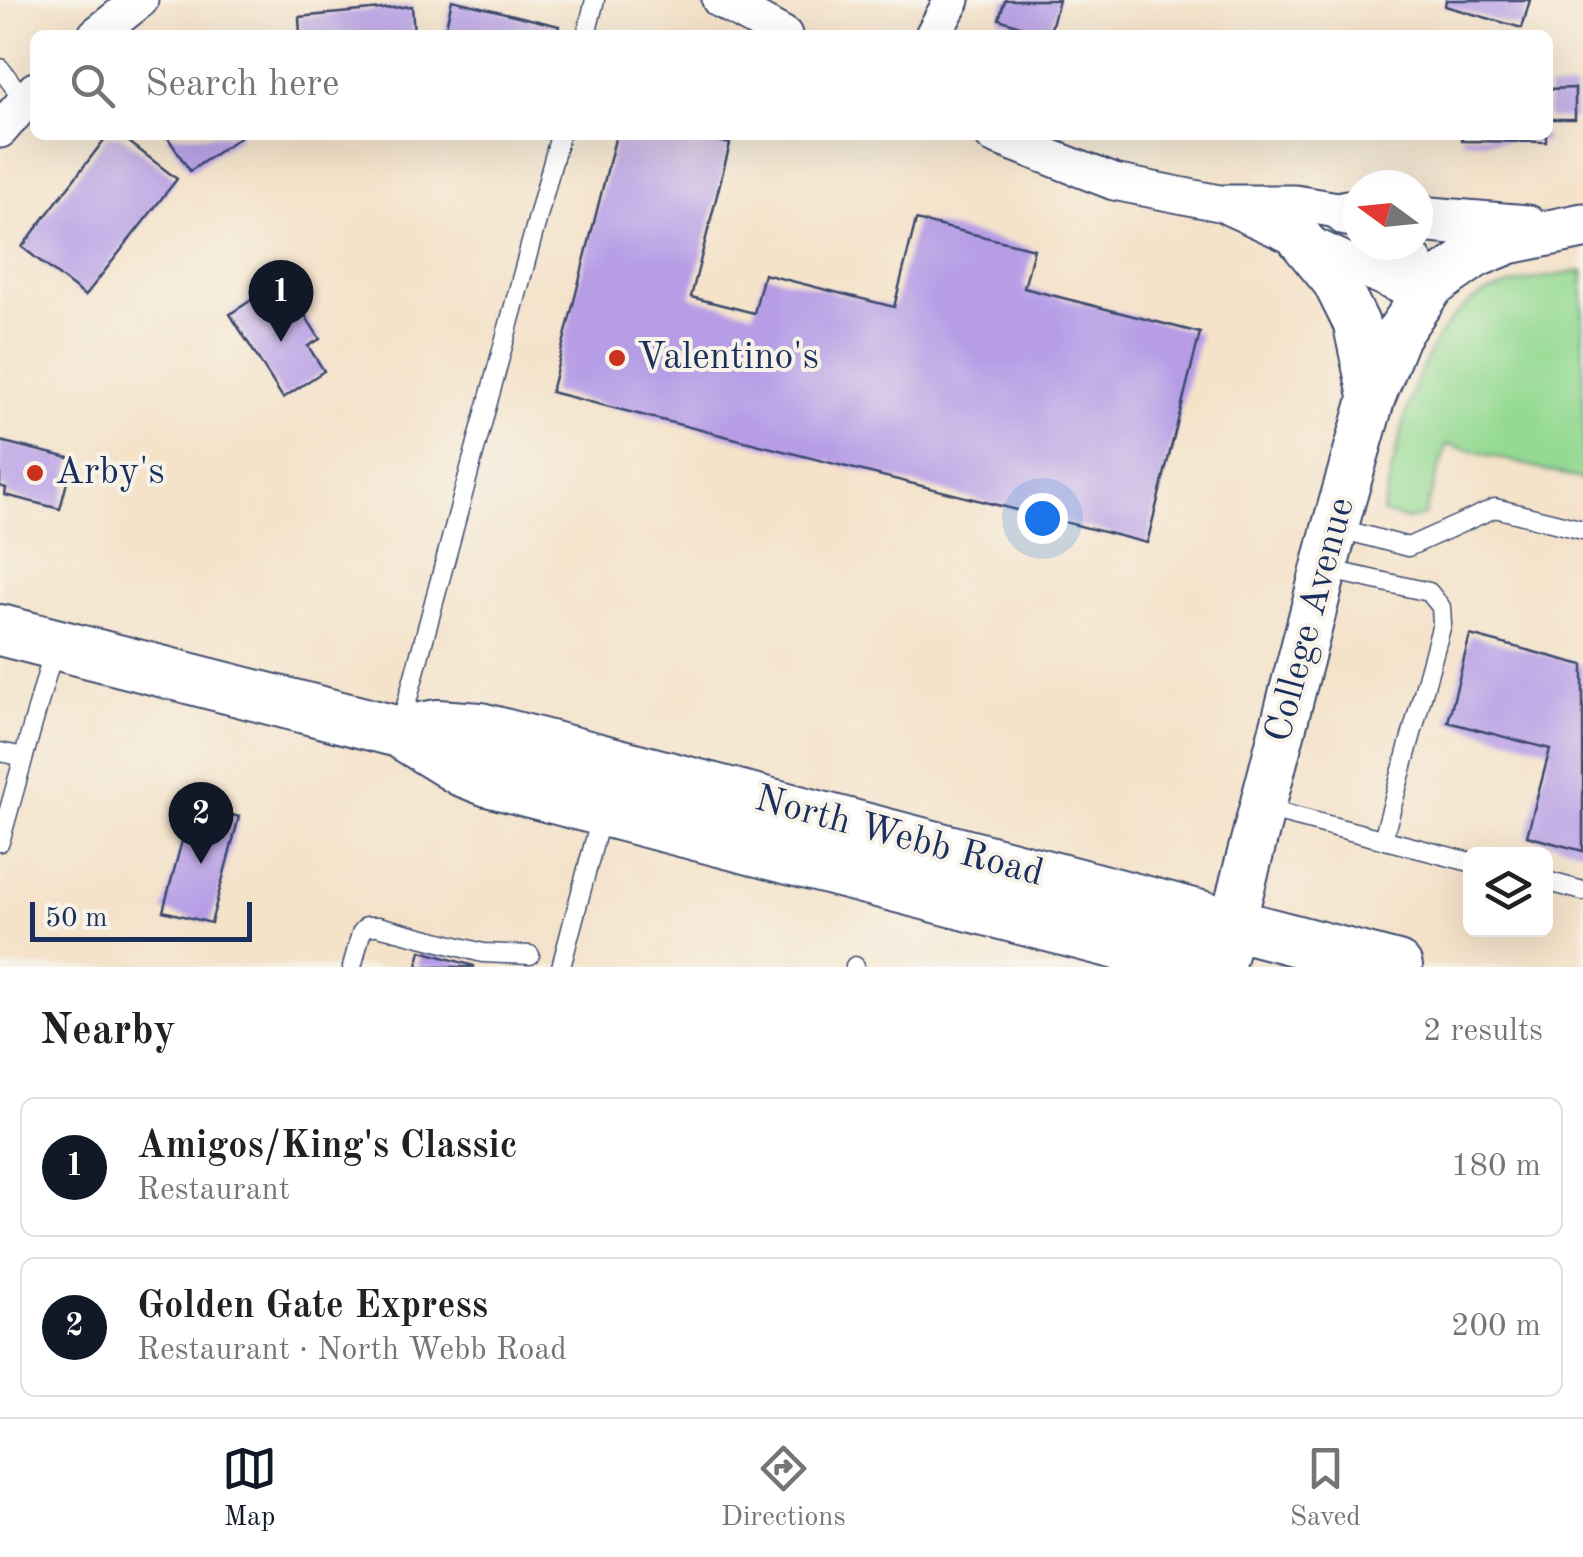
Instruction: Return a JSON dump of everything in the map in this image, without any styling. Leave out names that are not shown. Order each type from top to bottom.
[{"type":"main road","name":"North Webb Road","points":[[0,630],[399,732],[462,771],[488,780],[609,787],[1226,946],[1397,967]]},
{"type":"main road","name":"North Webb Road","points":[[609,787],[1206,967]]},
{"type":"street","points":[[102,30],[140,0]]},
{"type":"street","points":[[720,0],[775,30]]},
{"type":"street","points":[[937,30],[952,0]]},
{"type":"street","points":[[0,130],[30,96]]},
{"type":"street","points":[[1006,140],[1114,182],[1219,203],[1295,203],[1343,212]]},
{"type":"street","points":[[1219,203],[1401,286],[1430,286],[1474,255],[1510,241],[1571,228]]},
{"type":"street","points":[[1433,220],[1571,228]]},
{"type":"street","points":[[1302,241],[1335,281],[1356,323],[1372,398]]},
{"type":"street","points":[[1414,260],[1430,286]]},
{"type":"street","name":"College Avenue","points":[[1226,946],[1372,398],[1397,335],[1430,286]]},
{"type":"lane","points":[[587,30],[595,0]]},
{"type":"lane","points":[[0,68],[30,96]]},
{"type":"lane","points":[[399,732],[559,140]]},
{"type":"lane","points":[[1329,548],[1408,546],[1495,508],[1583,530]]},
{"type":"lane","points":[[1329,548],[1428,592],[1441,608],[1442,624],[1384,839]]},
{"type":"lane","points":[[0,842],[55,644]]},
{"type":"lane","points":[[0,752],[24,757]]},
{"type":"lane","points":[[561,967],[609,787]]},
{"type":"lane","points":[[1262,808],[1463,860]]},
{"type":"lane","points":[[1553,883],[1583,890]]},
{"type":"lane","points":[[352,967],[361,933],[367,926],[483,953],[530,955]]},
{"type":"green space","points":[[1583,271],[1583,480],[1447,444],[1424,516],[1407,520],[1382,513],[1413,391],[1441,333],[1460,311],[1495,289]]},
{"type":"building","points":[[452,0],[559,26],[558,30],[445,30]]},
{"type":"building","points":[[1005,0],[1059,0],[1050,30],[1019,30],[1020,26],[999,19]]},
{"type":"building","points":[[1446,0],[1530,0],[1522,28],[1445,6]]},
{"type":"building","points":[[412,6],[414,30],[300,30],[299,17]]},
{"type":"building","points":[[1575,88],[1575,119],[1553,119],[1553,89]]},
{"type":"building","points":[[104,140],[126,140],[177,179],[85,296],[22,247]]},
{"type":"building","points":[[169,140],[236,140],[190,171]]},
{"type":"building","points":[[615,140],[714,140],[730,144],[691,297],[754,313],[764,274],[894,307],[916,220],[1034,249],[1024,288],[1200,333],[1147,543],[551,392]]},
{"type":"building","points":[[1546,140],[1546,142],[1462,141]]},
{"type":"building","points":[[268,289],[286,319],[301,309],[320,339],[308,346],[324,371],[283,398],[230,314]]},
{"type":"building","name":"Arby's","points":[[0,441],[73,459],[60,509],[5,495],[6,488],[0,486]]},
{"type":"building","points":[[1470,635],[1583,665],[1583,851],[1527,836],[1550,749],[1448,722]]},
{"type":"building","points":[[192,804],[239,817],[211,923],[163,911]]},
{"type":"building","points":[[421,951],[474,966],[474,967],[417,967]]},
{"type":"place","name":"Amigos/King's Classic","points":[[281,342]]},
{"type":"place","name":"Valentino's","points":[[617,358]]},
{"type":"place","name":"Arby's","points":[[35,473]]},
{"type":"place","name":"Golden Gate Express","points":[[201,864]]}]
